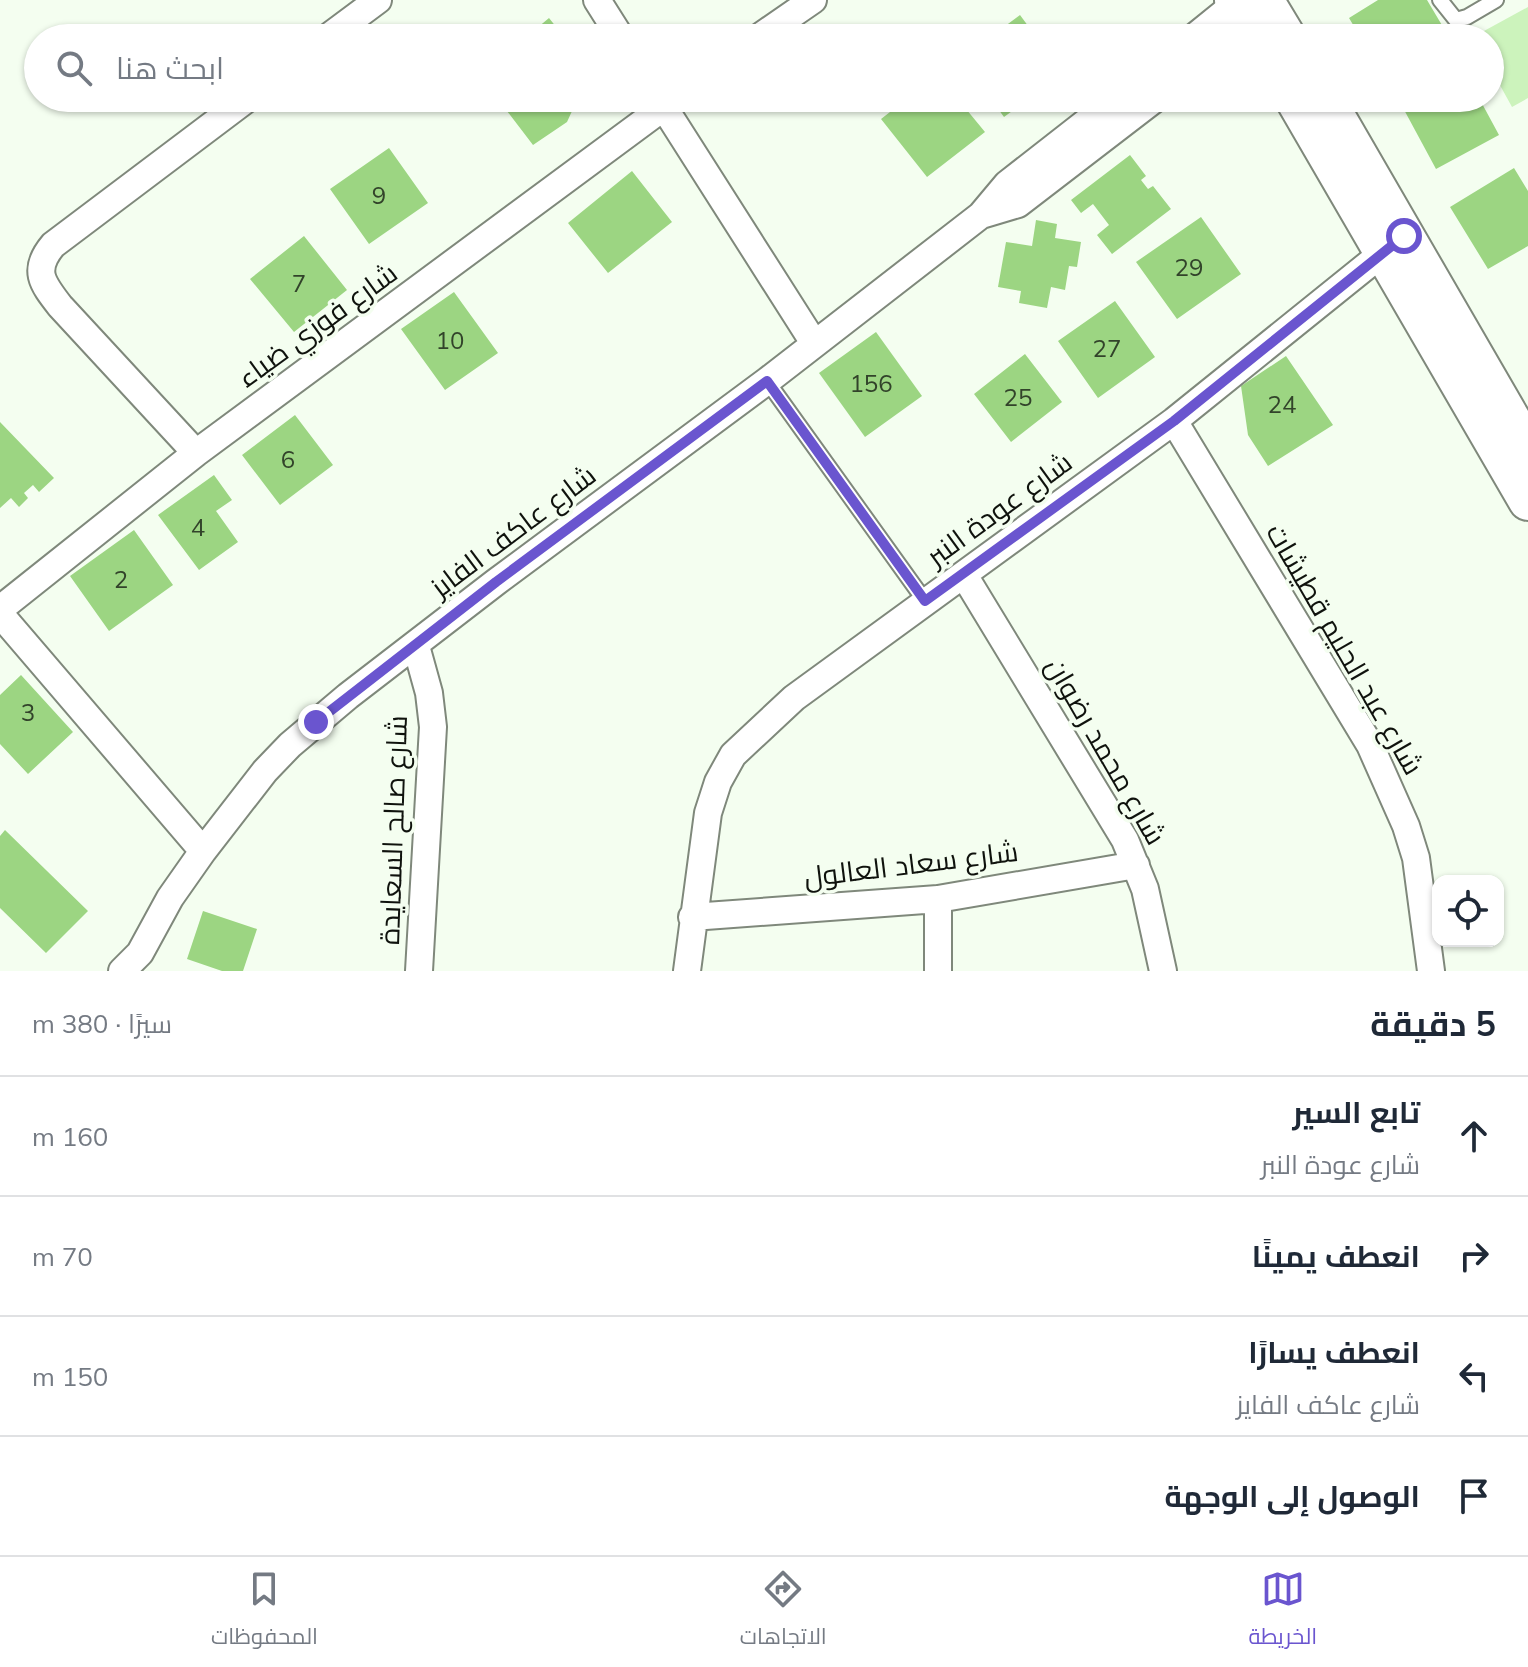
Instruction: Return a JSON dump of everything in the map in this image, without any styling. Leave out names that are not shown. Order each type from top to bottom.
[{"type":"street","points":[[346,24],[378,0]]},
{"type":"street","points":[[597,0],[612,24]]},
{"type":"street","points":[[778,24],[813,0]]},
{"type":"street","points":[[196,453],[60,306],[44,286],[40,270],[43,257],[53,245],[229,112]]},
{"type":"street","name":"شارع فوزي ضياء","points":[[0,612],[196,453],[651,112]]},
{"type":"street","points":[[673,112],[814,343]]},
{"type":"street","name":"شارع عاكف الفايز","points":[[134,965],[170,898],[203,851],[265,771],[290,745],[348,696],[496,582],[767,381],[981,215],[1007,184],[1099,112]]},
{"type":"street","name":"شارع عاكف الفايز","points":[[981,215],[1018,204],[1138,112]]},
{"type":"street","points":[[1303,112],[1528,449]]},
{"type":"street","points":[[1331,112],[1393,245],[1528,501]]},
{"type":"street","name":"شارع عودة النبر","points":[[687,971],[708,813],[718,782],[733,755],[794,698],[1174,421],[1393,245]]},
{"type":"street","name":"شارع عبد الحليم قطيشات","points":[[1174,421],[1370,745],[1406,826],[1416,858],[1431,971]]},
{"type":"street","name":"شارع محمد رضوان","points":[[964,575],[1092,782],[1136,865],[1163,971]]},
{"type":"street","points":[[0,612],[203,851]]},
{"type":"street","name":"شارع صالح السعايدة","points":[[416,646],[429,693],[433,727],[419,971]]},
{"type":"street","name":"شارع سعاد العالول","points":[[692,917],[938,899],[1136,865]]},
{"type":"street","points":[[938,899],[938,971]]},
{"type":"lane","points":[[1440,0],[1456,20],[1496,0]]},
{"type":"lane","points":[[767,381],[925,601]]},
{"type":"green space","points":[[1528,7],[1528,98],[1512,107],[1504,92],[1504,24],[1497,24]]},
{"type":"building","points":[[1378,0],[1427,0],[1441,24],[1353,24],[1349,18]]},
{"type":"building","points":[[1020,15],[1027,24],[1008,24]]},
{"type":"building","points":[[508,112],[572,112],[567,122],[533,145]]},
{"type":"building","points":[[890,112],[969,112],[985,132],[927,177],[881,119]]},
{"type":"building","points":[[1405,112],[1487,112],[1499,135],[1436,169]]},
{"type":"building","points":[[389,148],[428,203],[369,244],[330,189]]},
{"type":"building","points":[[1130,155],[1146,176],[1141,180],[1148,189],[1153,186],[1171,209],[1112,254],[1097,235],[1109,225],[1093,204],[1081,213],[1071,200]]},
{"type":"building","points":[[1514,168],[1528,191],[1528,246],[1488,269],[1450,207]]},
{"type":"building","points":[[632,171],[672,222],[608,273],[568,223]]},
{"type":"building","points":[[1201,217],[1241,274],[1177,319],[1136,262]]},
{"type":"building","points":[[1036,220],[1057,224],[1055,238],[1081,242],[1077,267],[1069,266],[1065,290],[1051,287],[1047,308],[1019,303],[1021,291],[998,287],[1006,242],[1032,246]]},
{"type":"building","points":[[304,236],[347,290],[294,332],[250,279]]},
{"type":"building","points":[[454,292],[498,353],[445,390],[401,329]]},
{"type":"building","points":[[1115,301],[1155,357],[1098,398],[1058,341]]},
{"type":"building","points":[[876,332],[922,396],[865,437],[819,373]]},
{"type":"building","points":[[1025,354],[1062,402],[1011,442],[974,394]]},
{"type":"building","points":[[1286,356],[1333,425],[1268,466],[1248,435],[1241,386]]},
{"type":"building","points":[[295,415],[333,465],[280,505],[242,455]]},
{"type":"building","points":[[0,422],[54,478],[39,492],[33,485],[24,493],[28,498],[19,507],[11,498],[0,508]]},
{"type":"building","points":[[214,475],[232,500],[216,511],[238,542],[199,570],[158,515]]},
{"type":"building","points":[[134,530],[173,585],[109,631],[70,576]]},
{"type":"building","points":[[21,675],[73,732],[28,774],[0,744],[0,695]]},
{"type":"building","points":[[5,830],[88,911],[46,953],[0,908],[0,836]]},
{"type":"building","points":[[203,911],[257,929],[243,971],[222,971],[187,959]]},
{"type":"route","points":[[316,722],[496,582],[767,381],[925,601],[1174,421],[1404,236]]}]
